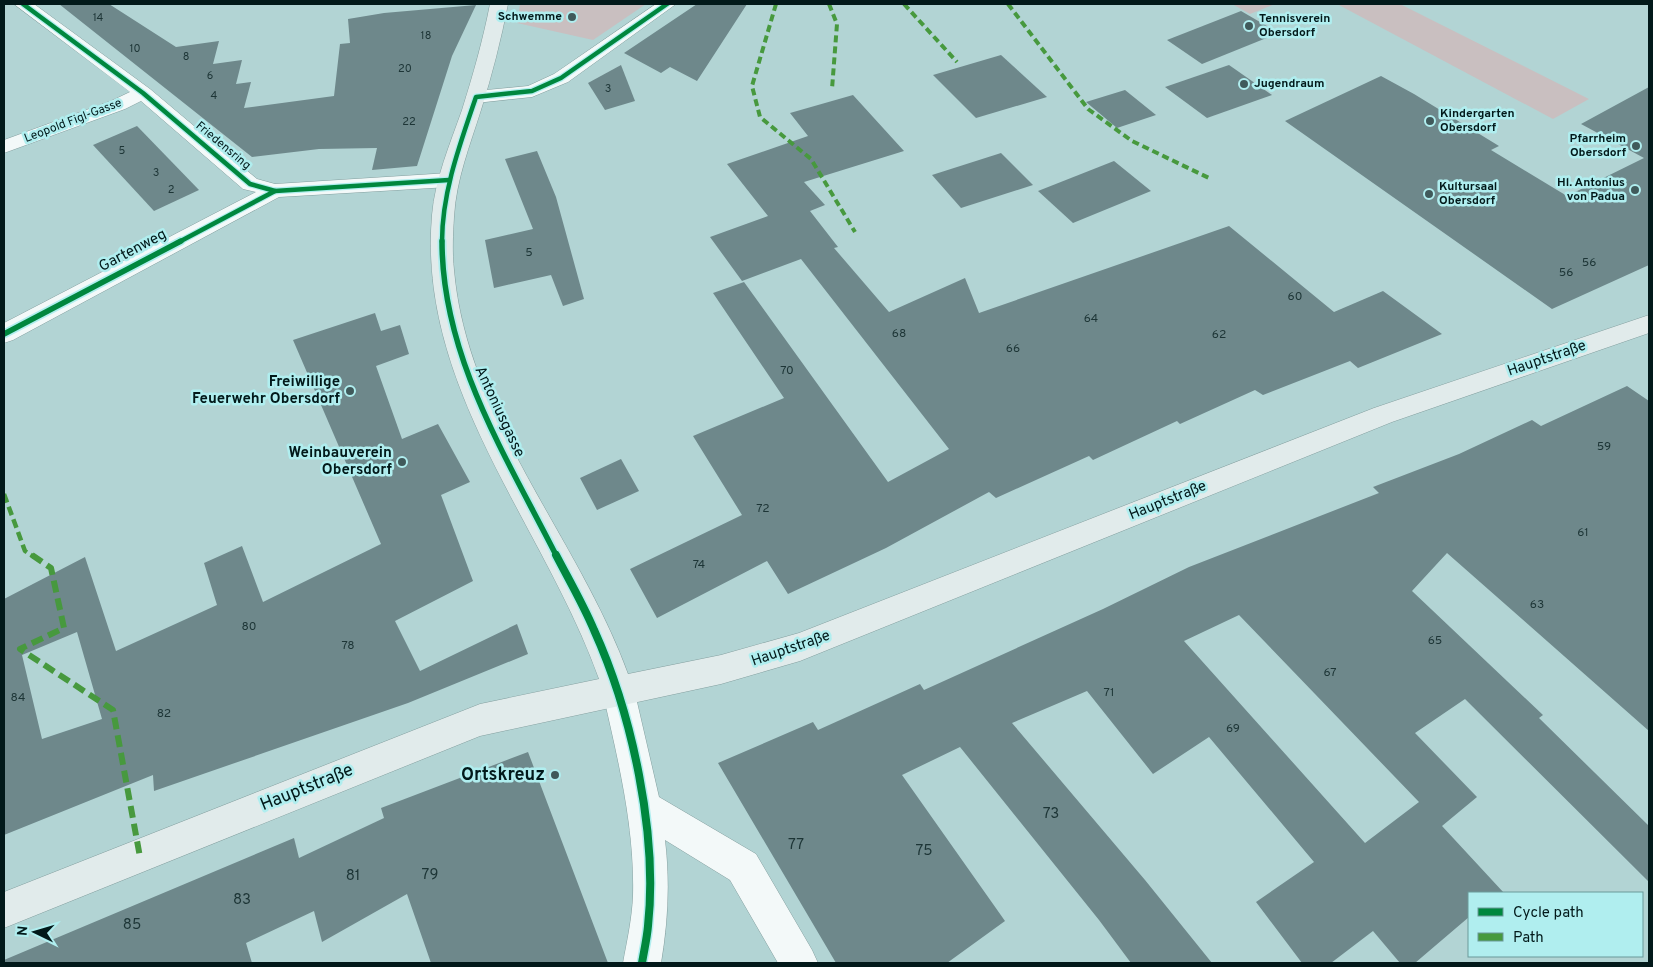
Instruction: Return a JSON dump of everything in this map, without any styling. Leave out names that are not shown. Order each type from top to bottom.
[{"type":"main road","name":"Antoniusgasse","points":[[499,4],[476,97],[449,180],[443,216],[442,259],[447,305],[460,354],[479,407],[597,634],[618,689]]},
{"type":"main road","name":"Hauptstraße","points":[[4,910],[480,720],[525,708],[758,662],[1383,415],[1649,324]]},
{"type":"street","name":"Friedensring","points":[[23,4],[143,93],[250,184],[276,191],[449,180]]},
{"type":"street","points":[[476,97],[532,91],[561,78],[667,4]]},
{"type":"street","name":"Leopold Figl-Gasse","points":[[4,147],[118,105],[143,93]]},
{"type":"street","name":"Gartenweg","points":[[4,334],[276,191]]},
{"type":"street","points":[[618,689],[644,808],[651,879],[647,942],[642,963]]},
{"type":"street","points":[[644,808],[743,867],[799,963]]},
{"type":"shaded area","name":"Schwemme","points":[[520,4],[646,4],[593,40],[517,23]]},
{"type":"shaded area","points":[[1232,4],[1275,4],[1250,14]]},
{"type":"shaded area","points":[[1337,4],[1400,4],[1589,99],[1553,119]]},
{"type":"building","points":[[59,4],[109,4],[176,47],[219,41],[213,64],[242,60],[236,84],[251,82],[244,108],[334,96],[340,44],[350,43],[348,19],[384,13],[476,5],[452,56],[417,166],[372,170],[377,148],[319,149],[252,157]]},
{"type":"building","points":[[697,4],[747,4],[697,81],[670,67],[661,73],[624,53]]},
{"type":"building","points":[[1241,11],[1279,33],[1202,64],[1167,40]]},
{"type":"building","points":[[1001,55],[1047,97],[976,118],[933,75]]},
{"type":"building","points":[[621,65],[635,101],[605,110],[588,83]]},
{"type":"building","points":[[1229,65],[1272,95],[1207,118],[1165,87]]},
{"type":"building","points":[[1381,76],[1499,146],[1491,150],[1567,196],[1644,158],[1581,124],[1649,87],[1649,265],[1552,309],[1285,121]]},
{"type":"building","points":[[1125,90],[1156,115],[1117,128],[1086,102]]},
{"type":"building","points":[[853,95],[904,151],[804,182],[825,205],[810,211],[838,247],[834,248],[889,312],[965,278],[979,313],[1229,226],[1334,312],[1383,291],[1442,334],[1358,368],[1350,361],[1263,395],[1255,390],[1180,424],[1177,421],[1093,460],[1089,456],[996,498],[989,492],[886,548],[788,594],[767,561],[657,618],[630,569],[742,515],[693,436],[784,398],[713,293],[744,282],[888,482],[949,449],[801,259],[742,281],[710,237],[768,216],[727,164],[808,136],[790,113]]},
{"type":"building","points":[[137,126],[199,190],[154,211],[93,145]]},
{"type":"building","points":[[537,151],[556,197],[584,299],[563,306],[551,275],[494,288],[485,240],[533,229],[505,159]]},
{"type":"building","points":[[1001,153],[1033,185],[961,208],[932,175]]},
{"type":"building","points":[[1114,161],[1151,191],[1073,223],[1038,191]]},
{"type":"building","points":[[375,313],[381,331],[400,325],[409,354],[376,366],[402,439],[438,424],[470,482],[441,495],[473,581],[395,621],[420,671],[517,624],[528,654],[408,703],[154,791],[153,775],[4,835],[4,599],[85,557],[116,651],[217,605],[204,563],[242,546],[263,602],[381,544],[293,340]],"holes":[[[77,632],[102,719],[42,739],[22,655]]]},
{"type":"building","points":[[1627,386],[1649,401],[1649,731],[1447,553],[1412,591],[1543,715],[1539,718],[1649,826],[1649,882],[1465,699],[1415,733],[1477,797],[1442,826],[1503,892],[1468,892],[1468,918],[1415,963],[1400,963],[1373,931],[1331,963],[1302,963],[1256,902],[1314,862],[1209,737],[1153,774],[1087,691],[1012,723],[1145,880],[1212,963],[1131,963],[1099,920],[960,747],[902,775],[1005,921],[947,963],[836,963],[718,763],[813,722],[818,730],[920,684],[924,690],[1103,609],[1189,567],[1379,493],[1373,487],[1459,454],[1532,420],[1541,426]],"holes":[[[1239,615],[1419,802],[1365,843],[1184,641]]]},
{"type":"building","points":[[621,459],[639,491],[597,510],[580,478]]},
{"type":"building","points":[[528,752],[608,963],[431,963],[407,894],[322,942],[314,911],[246,943],[252,963],[4,963],[4,960],[294,838],[299,858],[384,818],[381,808]]},
{"type":"marked path","points":[[776,4],[752,86],[760,117],[811,159],[855,232]]},
{"type":"marked path","points":[[829,4],[837,24],[832,89]]},
{"type":"marked path","points":[[904,4],[957,62]]},
{"type":"marked path","points":[[1008,4],[1088,109],[1132,141],[1209,178]]},
{"type":"marked path","points":[[4,494],[25,551],[51,568],[64,628],[20,649],[113,710],[140,857]]},
{"type":"cycle path","points":[[23,4],[143,93],[250,184],[275,191],[449,180]]},
{"type":"cycle path","points":[[642,963],[648,926],[650,885],[648,842],[634,754],[623,711],[611,672],[591,623],[494,434],[468,378],[458,349],[444,288],[442,235],[451,175],[476,97],[532,91],[561,78],[667,4]]},
{"type":"cycle path","points":[[4,334],[275,191]]},
{"type":"place","name":"Schwemme","points":[[572,17]]},
{"type":"place","name":"Tennisverein Obersdorf","points":[[1249,26]]},
{"type":"place","name":"Jugendraum","points":[[1244,84]]},
{"type":"place","name":"Kindergarten Obersdorf","points":[[1430,121]]},
{"type":"place","name":"Pfarrheim Obersdorf","points":[[1636,146]]},
{"type":"place","name":"Hl. Antonius von Padua","points":[[1635,190]]},
{"type":"place","name":"Kultursaal Obersdorf","points":[[1429,194]]},
{"type":"place","name":"Freiwillige Feuerwehr Obersdorf","points":[[350,391]]},
{"type":"place","name":"Weinbauverein Obersdorf","points":[[402,462]]},
{"type":"place","name":"Ortskreuz","points":[[555,775]]}]
